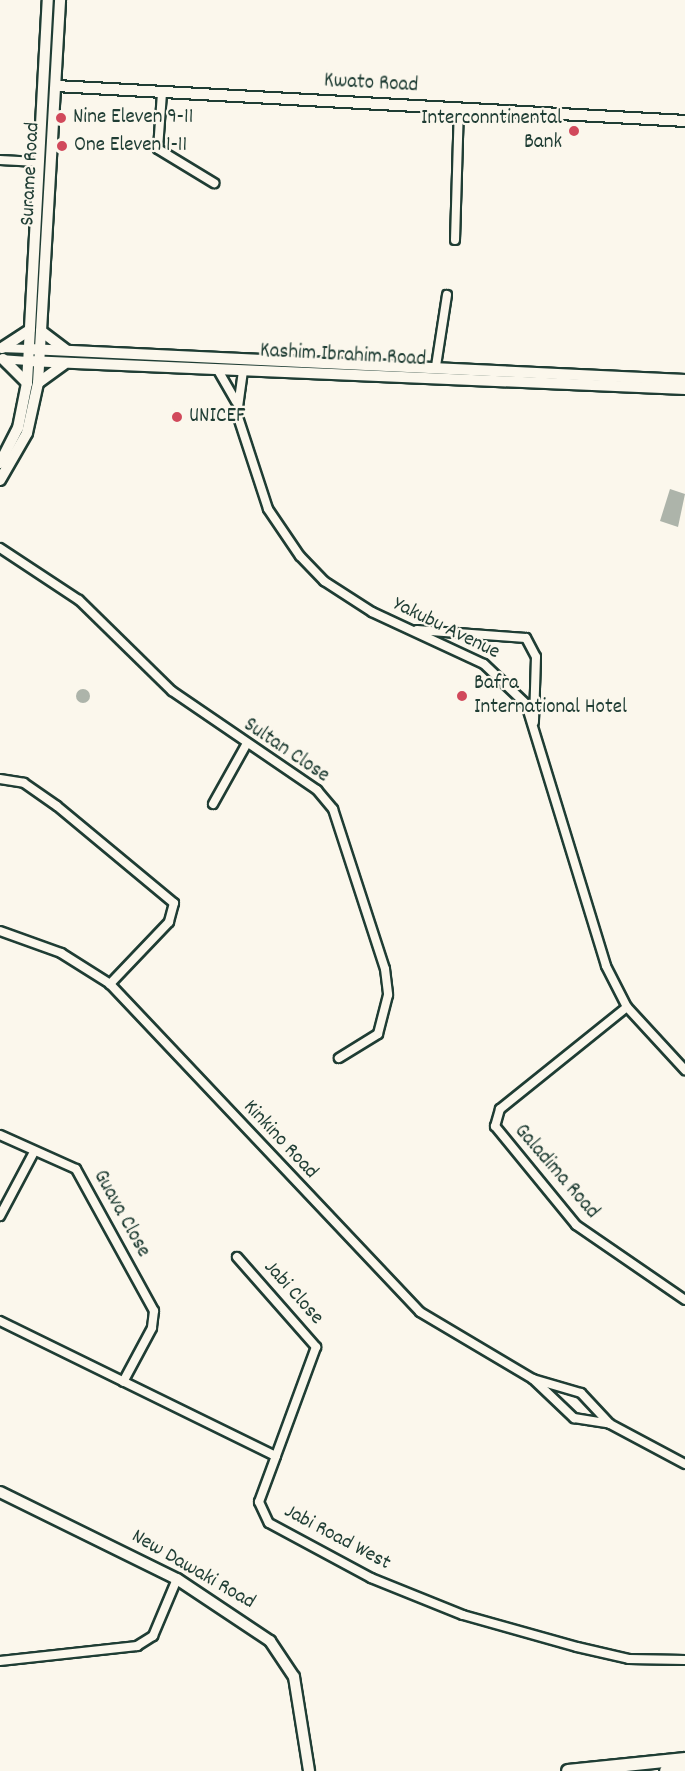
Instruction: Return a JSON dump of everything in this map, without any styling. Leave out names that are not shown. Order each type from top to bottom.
[{"type":"main road","points":[[568,1771],[679,1768]]},
{"type":"street","name":"Surame Road","points":[[35,331],[38,162],[48,0]]},
{"type":"street","name":"Surame Road","points":[[32,383],[56,86],[60,0]]},
{"type":"street","name":"Kwato Road","points":[[56,86],[685,121]]},
{"type":"street","points":[[162,93],[158,149],[214,183]]},
{"type":"street","points":[[455,240],[459,108]]},
{"type":"street","points":[[0,160],[38,162]]},
{"type":"street","points":[[436,366],[447,295]]},
{"type":"street","points":[[32,383],[1,354],[35,331],[69,351]]},
{"type":"street","name":"Kashim Ibrahim Road","points":[[1,354],[34,350],[69,351],[436,366],[685,380]]},
{"type":"street","name":"Kashim Ibrahim Road","points":[[1,354],[33,362],[219,372],[243,371],[685,389]]},
{"type":"street","points":[[0,463],[18,428],[32,383],[65,363]]},
{"type":"street","points":[[383,364],[383,377]]},
{"type":"street","name":"Yakubu Avenue","points":[[236,402],[243,371]]},
{"type":"street","name":"Yakubu Avenue","points":[[219,372],[236,402],[268,509],[300,556],[349,597],[484,664],[508,682],[534,722],[589,923],[627,1007],[685,1070]]},
{"type":"street","points":[[0,480],[27,433],[32,383]]},
{"type":"street","name":"Sultan Close","points":[[0,548],[79,600],[172,691],[246,745],[317,790],[333,809],[385,969],[388,995],[380,1031],[339,1058]]},
{"type":"street","points":[[412,630],[526,638],[536,657],[534,722]]},
{"type":"street","points":[[213,804],[246,745]]},
{"type":"street","points":[[0,779],[24,783],[57,806],[174,903],[169,922],[110,984]]},
{"type":"street","name":"Kinkino Road","points":[[0,931],[61,953],[110,984],[420,1312],[533,1379],[574,1418],[610,1424],[685,1464]]},
{"type":"street","name":"Galadima Road","points":[[627,1007],[500,1109],[495,1126],[576,1225],[685,1300]]},
{"type":"street","name":"Guava Close","points":[[0,1135],[76,1169],[154,1311],[152,1328],[123,1382]]},
{"type":"street","points":[[0,1216],[34,1152]]},
{"type":"street","name":"Jabi Close","points":[[237,1257],[316,1347],[276,1456]]},
{"type":"street","points":[[0,1321],[276,1456]]},
{"type":"street","name":"Kinkino Road","points":[[533,1379],[581,1393],[610,1424]]},
{"type":"street","name":"Jabi Road West","points":[[276,1456],[259,1502],[269,1523],[371,1578],[463,1615],[577,1647],[629,1659],[685,1660]]},
{"type":"street","name":"New Dawaki Road","points":[[0,1492],[177,1579],[244,1620],[285,1659],[294,1677],[309,1771]]},
{"type":"street","points":[[0,1661],[137,1646],[153,1636],[177,1579]]},
{"type":"shaded area","points":[[670,489],[685,494],[678,527],[660,521]]},
{"type":"shaded area","points":[[83,689],[88,691],[90,696],[88,701],[83,703],[78,701],[76,696],[78,691]]},
{"type":"place","name":"Nine Eleven 9-11","points":[[61,118]]},
{"type":"place","name":"Interconntinental Bank","points":[[574,131]]},
{"type":"place","name":"One Eleven 1-11","points":[[62,146]]},
{"type":"place","name":"UNICEF","points":[[177,417]]},
{"type":"place","name":"Bafra International Hotel","points":[[462,696]]}]
